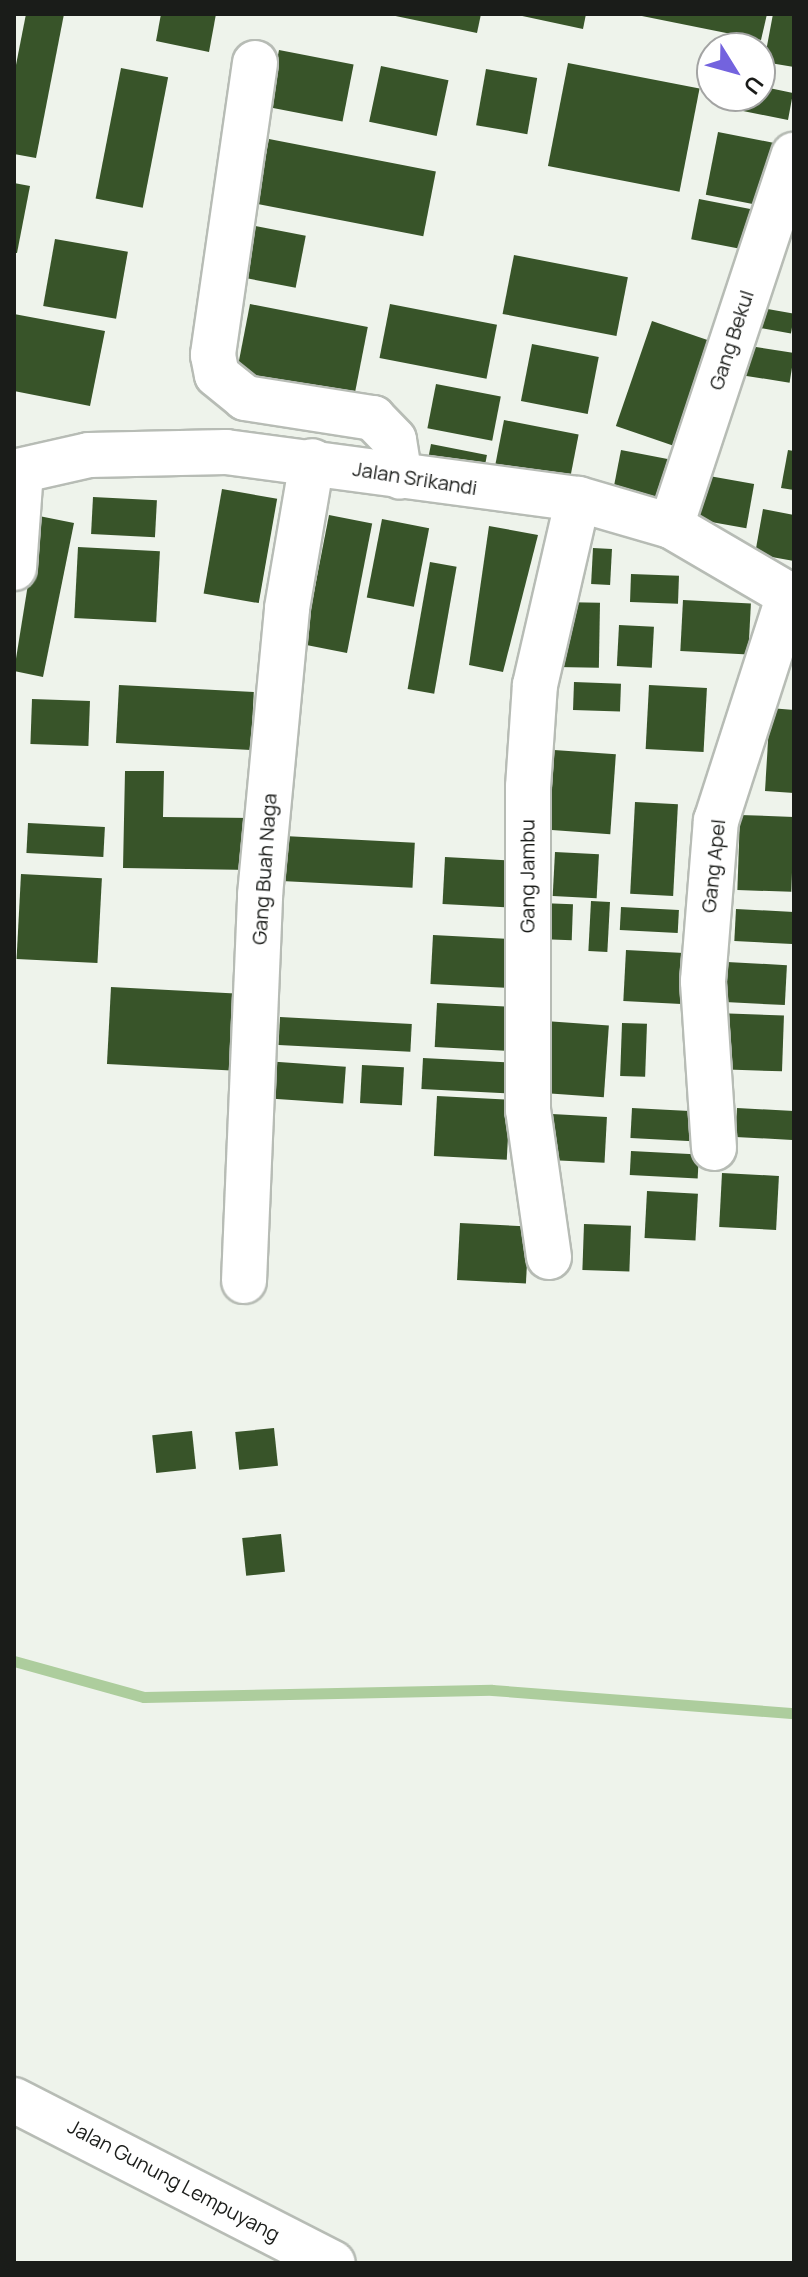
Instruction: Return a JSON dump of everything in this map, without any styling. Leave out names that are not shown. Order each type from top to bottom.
[{"type":"street","points":[[255,63],[213,355],[217,375],[245,398],[373,418],[394,440],[400,477]]},
{"type":"street","name":"Gang Bekul","points":[[671,526],[794,155]]},
{"type":"street","name":"Jalan Srikandi","points":[[17,472],[151,451],[312,461],[400,477],[578,499],[671,526],[792,596]]},
{"type":"street","name":"Gang Buah Naga","points":[[244,1281],[263,864],[287,608],[312,461]]},
{"type":"street","points":[[14,568],[17,472]]},
{"type":"street","name":"Gang Jambu","points":[[549,1257],[528,1110],[528,787],[535,685],[578,499]]},
{"type":"street","name":"Gang Apel","points":[[714,1148],[703,981],[716,821],[749,699],[792,596]]},
{"type":"street","name":"Jalan Gunung Lempuyang","points":[[14,2100],[333,2263]]},
{"type":"building","points":[[26,14],[64,14],[36,158],[14,154],[14,75]]},
{"type":"building","points":[[161,14],[216,14],[209,52],[156,41]]},
{"type":"building","points":[[386,14],[481,14],[477,33]]},
{"type":"building","points":[[513,14],[586,14],[583,29]]},
{"type":"building","points":[[632,14],[767,14],[763,32],[721,32]]},
{"type":"building","points":[[773,14],[794,14],[794,67],[776,64],[776,32],[770,32]]},
{"type":"building","points":[[279,50],[354,65],[343,121],[268,107]]},
{"type":"building","points":[[568,63],[696,88],[696,107],[680,192],[548,166]]},
{"type":"building","points":[[381,66],[448,80],[437,136],[369,122]]},
{"type":"building","points":[[121,68],[168,77],[143,208],[96,199]]},
{"type":"building","points":[[486,69],[537,78],[527,134],[476,125]]},
{"type":"building","points":[[776,89],[793,93],[788,120],[748,112],[776,112]]},
{"type":"building","points":[[718,132],[777,143],[765,206],[706,195]]},
{"type":"building","points":[[269,139],[436,171],[423,236],[256,204]]},
{"type":"building","points":[[14,183],[30,186],[17,253],[14,253]]},
{"type":"building","points":[[699,199],[762,211],[754,251],[691,239]]},
{"type":"building","points":[[240,223],[306,236],[296,288],[230,275]]},
{"type":"building","points":[[55,239],[128,252],[116,319],[43,306]]},
{"type":"building","points":[[514,255],[628,277],[616,336],[503,314]]},
{"type":"building","points":[[250,304],[368,327],[354,396],[237,373]]},
{"type":"building","points":[[390,304],[497,325],[487,379],[380,358]]},
{"type":"building","points":[[756,307],[794,314],[791,333],[753,327]]},
{"type":"building","points":[[14,314],[105,331],[90,406],[14,391]]},
{"type":"building","points":[[652,321],[719,344],[683,449],[616,426]]},
{"type":"building","points":[[532,344],[599,357],[588,414],[521,401]]},
{"type":"building","points":[[737,344],[794,353],[790,383],[732,374]]},
{"type":"building","points":[[436,384],[501,397],[492,441],[427,428]]},
{"type":"building","points":[[504,420],[579,435],[568,491],[493,477]]},
{"type":"building","points":[[431,444],[487,455],[482,481],[426,471]]},
{"type":"building","points":[[621,450],[678,461],[669,509],[612,498]]},
{"type":"building","points":[[788,450],[794,451],[794,490],[781,488]]},
{"type":"building","points":[[698,474],[754,484],[746,528],[690,518]]},
{"type":"building","points":[[222,489],[277,499],[259,603],[204,593]]},
{"type":"building","points":[[93,497],[157,500],[155,537],[91,534]]},
{"type":"building","points":[[763,509],[794,515],[794,561],[755,554]]},
{"type":"building","points":[[329,515],[372,523],[347,653],[304,645]]},
{"type":"building","points":[[39,516],[74,523],[43,677],[14,671]]},
{"type":"building","points":[[382,519],[429,528],[414,607],[367,598]]},
{"type":"building","points":[[489,526],[538,535],[503,672],[469,665]]},
{"type":"building","points":[[78,547],[160,551],[156,622],[74,618]]},
{"type":"building","points":[[593,548],[612,549],[610,585],[591,584]]},
{"type":"building","points":[[430,562],[457,567],[434,694],[408,689]]},
{"type":"building","points":[[631,574],[679,576],[678,604],[630,602]]},
{"type":"building","points":[[683,600],[751,604],[748,654],[680,651]]},
{"type":"building","points":[[558,602],[600,603],[599,668],[557,667]]},
{"type":"building","points":[[619,625],[654,627],[652,668],[617,666]]},
{"type":"building","points":[[574,682],[621,684],[620,712],[573,710]]},
{"type":"building","points":[[119,685],[254,692],[251,750],[116,743]]},
{"type":"building","points":[[649,685],[707,688],[704,752],[646,749]]},
{"type":"building","points":[[32,699],[90,701],[88,746],[30,744]]},
{"type":"building","points":[[770,708],[794,710],[794,793],[765,791]]},
{"type":"building","points":[[554,750],[616,754],[610,834],[548,830]]},
{"type":"building","points":[[125,771],[164,771],[163,817],[253,818],[252,870],[123,868]]},
{"type":"building","points":[[635,802],[678,804],[673,896],[630,894]]},
{"type":"building","points":[[740,815],[794,817],[791,892],[737,890]]},
{"type":"building","points":[[28,823],[105,827],[103,857],[26,853]]},
{"type":"building","points":[[284,836],[415,843],[412,888],[282,881]]},
{"type":"building","points":[[555,852],[599,854],[597,898],[553,896]]},
{"type":"building","points":[[445,857],[515,861],[512,908],[443,904]]},
{"type":"building","points":[[21,874],[102,878],[97,963],[17,959]]},
{"type":"building","points":[[591,901],[610,902],[607,952],[588,951]]},
{"type":"building","points":[[540,903],[573,904],[572,940],[539,939]]},
{"type":"building","points":[[621,907],[679,910],[678,933],[620,930]]},
{"type":"building","points":[[736,909],[794,912],[792,944],[734,941]]},
{"type":"building","points":[[433,935],[515,939],[512,988],[430,984]]},
{"type":"building","points":[[626,950],[684,953],[681,1004],[623,1001]]},
{"type":"building","points":[[727,962],[787,965],[785,1005],[725,1002]]},
{"type":"building","points":[[111,987],[245,994],[241,1071],[107,1064]]},
{"type":"building","points":[[437,1003],[523,1008],[521,1051],[435,1047]]},
{"type":"building","points":[[715,1013],[784,1015],[782,1071],[713,1069]]},
{"type":"building","points":[[280,1017],[412,1024],[410,1052],[279,1045]]},
{"type":"building","points":[[545,1021],[609,1025],[604,1097],[540,1093]]},
{"type":"building","points":[[622,1023],[647,1024],[645,1077],[620,1076]]},
{"type":"building","points":[[423,1058],[514,1063],[512,1094],[421,1089]]},
{"type":"building","points":[[265,1061],[346,1067],[343,1104],[262,1098]]},
{"type":"building","points":[[362,1065],[404,1067],[402,1105],[360,1103]]},
{"type":"building","points":[[437,1096],[510,1100],[507,1160],[434,1156]]},
{"type":"building","points":[[632,1108],[699,1112],[697,1141],[630,1138]]},
{"type":"building","points":[[737,1108],[794,1111],[792,1140],[735,1137]]},
{"type":"building","points":[[552,1114],[607,1117],[605,1163],[550,1160]]},
{"type":"building","points":[[631,1151],[699,1155],[698,1179],[630,1175]]},
{"type":"building","points":[[722,1173],[779,1176],[776,1230],[719,1227]]},
{"type":"building","points":[[647,1191],[698,1194],[695,1241],[645,1238]]},
{"type":"building","points":[[460,1223],[529,1227],[526,1284],[457,1280]]},
{"type":"building","points":[[584,1224],[631,1226],[629,1272],[582,1270]]},
{"type":"building","points":[[274,1428],[278,1466],[239,1470],[235,1432]]},
{"type":"building","points":[[192,1431],[196,1469],[156,1473],[152,1435]]},
{"type":"building","points":[[281,1534],[285,1572],[246,1576],[242,1538]]},
{"type":"waterway","points":[[14,1661],[144,1697],[492,1690],[794,1713]]}]
